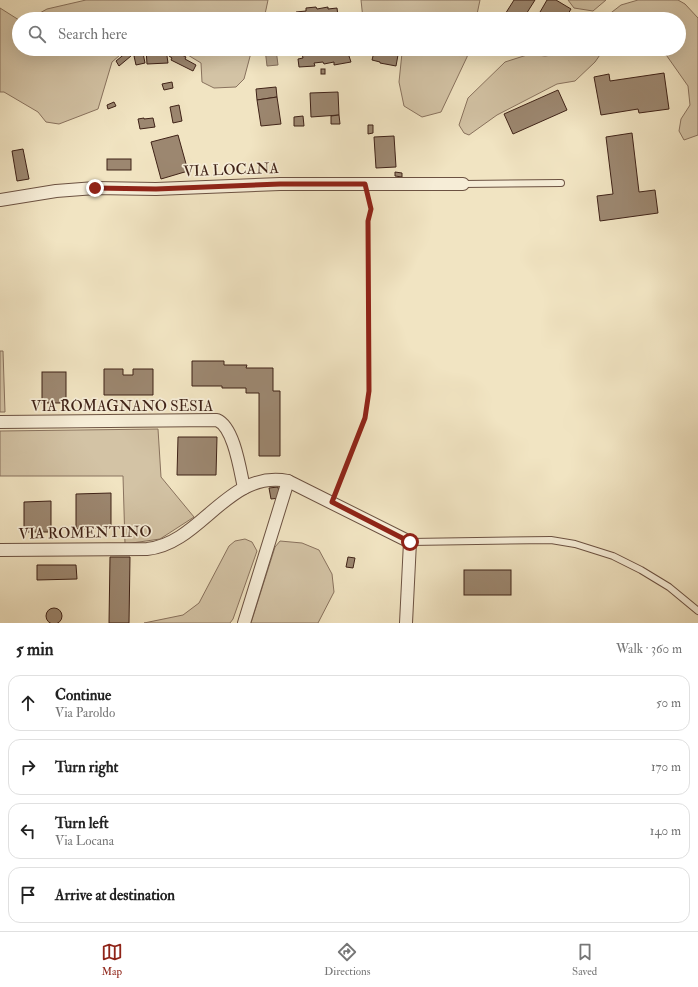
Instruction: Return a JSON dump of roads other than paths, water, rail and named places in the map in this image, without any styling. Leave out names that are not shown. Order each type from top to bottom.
[{"type":"street","name":"VIA LOCANA","points":[[0,200],[56,191],[95,188],[156,189],[280,184],[463,184]]},
{"type":"street","name":"VIA ROMAGNANO SESIA","points":[[0,422],[217,420],[224,425],[232,437],[244,488]]},
{"type":"street","name":"VIA ROMENTINO","points":[[0,550],[147,550],[162,547],[176,540],[244,488],[264,480],[279,479],[288,481]]},
{"type":"street","points":[[244,623],[288,481],[410,542],[406,623]]},
{"type":"lane","points":[[463,184],[561,183]]},
{"type":"lane","points":[[410,542],[551,540],[570,543],[612,556],[641,570],[669,587],[698,611]]}]
